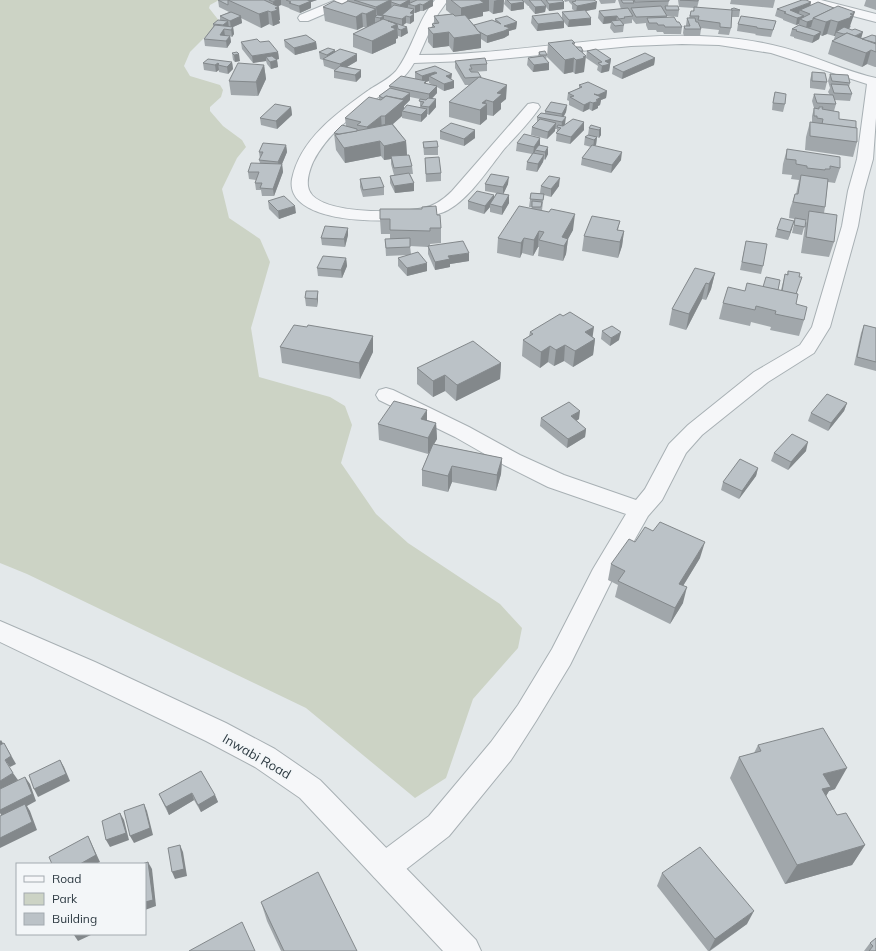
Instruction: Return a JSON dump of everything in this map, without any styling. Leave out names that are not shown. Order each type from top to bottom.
[{"type":"street","points":[[304,18],[346,0]]},
{"type":"street","points":[[442,0],[435,7],[410,59],[400,75],[352,110],[329,130],[312,148],[304,162],[299,182],[301,194],[310,202],[329,210],[357,215],[380,216],[420,214],[442,207],[458,194],[533,107]]},
{"type":"street","points":[[808,0],[876,18]]},
{"type":"street","points":[[385,867],[439,826],[501,751],[527,714],[561,657],[598,582],[640,510],[654,494],[677,449],[695,430],[761,377],[807,349],[821,327],[850,226],[856,191],[865,159],[871,100],[875,82],[800,57],[773,50],[745,44],[690,40],[657,40],[490,56],[410,59]]},
{"type":"street","points":[[386,395],[462,432],[512,460],[556,481],[640,510]]},
{"type":"street","name":"Inwabi Road","points":[[0,631],[216,732],[265,758],[310,789],[465,951]]},
{"type":"green space","points":[[0,0],[219,0],[210,5],[209,8],[220,22],[190,52],[184,66],[190,76],[220,85],[223,90],[221,97],[210,107],[210,111],[223,126],[242,140],[246,147],[237,158],[222,189],[229,218],[260,239],[270,262],[251,328],[259,377],[330,397],[345,406],[352,425],[341,463],[376,514],[408,543],[500,604],[522,628],[518,648],[473,699],[446,778],[415,798],[306,708],[27,574],[0,563]]},
{"type":"building","points":[[218,0],[228,0],[228,5]]},
{"type":"building","points":[[228,0],[264,0],[279,7],[275,8],[278,10],[259,14]]},
{"type":"building","points":[[286,0],[311,1],[299,6],[289,3],[291,2]]},
{"type":"building","points":[[354,0],[390,0],[376,7]]},
{"type":"building","points":[[391,0],[409,0],[400,5],[391,2]]},
{"type":"building","points":[[417,0],[431,0],[423,5],[420,4],[415,6],[408,4]]},
{"type":"building","points":[[451,0],[480,0],[484,3],[461,8]]},
{"type":"building","points":[[507,0],[522,0],[524,2],[511,4]]},
{"type":"building","points":[[529,0],[541,0],[546,6],[535,7]]},
{"type":"building","points":[[546,0],[562,0],[564,2],[549,4]]},
{"type":"building","points":[[575,0],[594,0],[597,2],[577,6],[572,2],[576,1]]},
{"type":"building","points":[[621,0],[633,0],[634,3],[623,3]]},
{"type":"building","points":[[634,0],[669,0],[669,1],[635,2]]},
{"type":"building","points":[[802,0],[811,2],[790,10],[804,16],[797,18],[777,9]]},
{"type":"building","points":[[334,1],[342,4],[348,1],[376,9],[366,14],[362,13],[356,17],[323,7]]},
{"type":"building","points":[[818,2],[834,8],[807,22],[800,19],[810,14],[800,10]]},
{"type":"building","points":[[394,5],[414,9],[410,13],[414,14],[410,17],[406,16],[402,19],[382,15]]},
{"type":"building","points":[[661,6],[667,16],[636,17],[631,8]]},
{"type":"building","points":[[665,6],[678,6],[679,10],[666,10]]},
{"type":"building","points":[[838,6],[855,12],[850,14],[853,15],[850,17],[852,17],[838,22],[831,20],[826,22],[813,18]]},
{"type":"building","points":[[694,7],[732,10],[731,28],[720,27],[720,23],[698,20],[699,16],[690,16],[691,11],[694,11]]},
{"type":"building","points":[[628,8],[633,16],[619,19],[617,16],[604,17],[599,11]]},
{"type":"building","points":[[585,10],[591,18],[569,20],[562,12]]},
{"type":"building","points":[[231,12],[241,16],[230,21],[220,16]]},
{"type":"building","points":[[558,13],[564,21],[538,24],[532,16]]},
{"type":"building","points":[[453,14],[455,16],[465,15],[481,34],[454,38],[449,32],[433,34],[428,28],[435,27],[432,24],[439,23],[434,16]]},
{"type":"building","points":[[377,15],[384,16],[380,18],[375,17]]},
{"type":"building","points":[[507,16],[517,22],[504,26],[510,28],[504,31],[487,36],[478,31],[474,25],[492,20],[501,24],[495,19]]},
{"type":"building","points":[[741,16],[776,21],[773,30],[757,28],[738,24]]},
{"type":"building","points":[[674,17],[682,27],[665,27],[664,25],[658,25],[657,23],[649,23],[647,18]]},
{"type":"building","points":[[687,18],[695,18],[701,29],[685,29],[684,26],[690,26]]},
{"type":"building","points":[[383,19],[397,24],[391,27],[396,29],[372,41],[353,34]]},
{"type":"building","points":[[218,20],[228,21],[223,25],[213,24]]},
{"type":"building","points":[[620,20],[624,25],[615,26],[611,21]]},
{"type":"building","points":[[388,21],[407,27],[401,30],[398,29],[397,24]]},
{"type":"building","points":[[215,25],[233,27],[231,30],[224,29],[220,35],[230,36],[226,41],[204,39]]},
{"type":"building","points":[[799,25],[821,32],[814,36],[792,29]]},
{"type":"building","points":[[844,27],[863,32],[855,36],[847,33],[844,34],[836,32]]},
{"type":"building","points":[[847,33],[876,44],[876,52],[871,50],[866,53],[832,41]]},
{"type":"building","points":[[306,35],[316,42],[294,48],[284,40]]},
{"type":"building","points":[[872,35],[876,36],[876,43],[862,39]]},
{"type":"building","points":[[257,39],[260,42],[269,41],[278,52],[252,56],[241,42]]},
{"type":"building","points":[[572,40],[575,43],[572,43],[586,56],[583,57],[585,58],[565,60],[548,43]]},
{"type":"building","points":[[576,47],[581,47],[583,51],[580,51]]},
{"type":"building","points":[[328,48],[335,50],[327,55],[319,52]]},
{"type":"building","points":[[340,49],[357,54],[340,64],[323,59]]},
{"type":"building","points":[[596,49],[611,59],[605,61],[610,64],[602,66],[598,63],[602,62],[587,51]]},
{"type":"building","points":[[545,51],[547,55],[540,55],[539,52]]},
{"type":"building","points":[[237,52],[239,54],[234,55],[232,53]]},
{"type":"building","points":[[645,53],[655,58],[623,72],[613,67]]},
{"type":"building","points":[[272,56],[277,60],[270,62],[266,57]]},
{"type":"building","points":[[543,56],[549,63],[534,65],[528,58]]},
{"type":"building","points":[[485,58],[487,64],[470,65],[472,69],[469,69],[471,72],[478,72],[481,77],[465,78],[455,61]]},
{"type":"building","points":[[208,59],[232,62],[227,67],[218,65],[218,63],[215,65],[203,63]]},
{"type":"building","points":[[238,63],[264,65],[256,82],[229,81]]},
{"type":"building","points":[[340,66],[361,70],[355,75],[334,71]]},
{"type":"building","points":[[435,66],[452,74],[446,76],[454,81],[444,84],[429,76],[437,73],[435,72],[422,76],[415,72]]},
{"type":"building","points":[[812,72],[825,73],[827,82],[812,81]]},
{"type":"building","points":[[830,74],[848,75],[850,83],[832,81]]},
{"type":"building","points":[[401,76],[426,81],[424,83],[437,86],[429,94],[389,86]]},
{"type":"building","points":[[479,77],[507,85],[497,93],[502,94],[493,102],[486,100],[482,103],[487,104],[480,110],[449,102]]},
{"type":"building","points":[[588,82],[607,91],[598,95],[594,94],[601,97],[596,100],[599,101],[593,103],[590,102],[584,105],[570,97],[574,96],[568,93],[582,87],[579,85]]},
{"type":"building","points":[[831,84],[848,85],[852,94],[834,93]]},
{"type":"building","points":[[390,88],[410,93],[402,99],[386,96],[383,98],[379,96]]},
{"type":"building","points":[[775,92],[786,94],[785,104],[773,103]]},
{"type":"building","points":[[814,94],[833,95],[836,104],[817,103]]},
{"type":"building","points":[[386,96],[404,100],[385,116],[381,116],[367,127],[357,125],[361,122],[345,118],[369,97],[381,100]]},
{"type":"building","points":[[428,98],[436,99],[429,107],[421,106],[424,102],[419,101],[420,99],[426,100]]},
{"type":"building","points":[[551,102],[567,105],[562,114],[545,111]]},
{"type":"building","points":[[275,104],[291,107],[276,121],[260,118]]},
{"type":"building","points":[[407,105],[427,109],[421,115],[402,111]]},
{"type":"building","points":[[819,107],[823,107],[822,109],[839,112],[839,119],[856,121],[856,128],[822,124],[823,119],[814,116],[814,108],[819,109]]},
{"type":"building","points":[[541,113],[566,117],[562,122],[537,117]]},
{"type":"building","points":[[540,119],[556,123],[548,132],[532,127]]},
{"type":"building","points":[[573,119],[584,122],[571,137],[556,133],[561,128],[557,127],[558,125],[563,126]]},
{"type":"building","points":[[810,122],[857,128],[857,142],[810,136]]},
{"type":"building","points":[[451,123],[475,130],[464,139],[440,131]]},
{"type":"building","points":[[392,124],[406,141],[384,146],[380,141],[344,148],[335,135]]},
{"type":"building","points":[[342,125],[357,129],[357,131],[339,134],[334,133]]},
{"type":"building","points":[[591,125],[601,128],[599,130],[589,128]]},
{"type":"building","points":[[524,134],[540,138],[534,147],[517,143]]},
{"type":"building","points":[[588,135],[597,137],[594,140],[585,137]]},
{"type":"building","points":[[437,141],[438,147],[424,148],[423,142]]},
{"type":"building","points":[[263,143],[286,145],[278,162],[259,160],[263,152],[259,152]]},
{"type":"building","points":[[539,145],[548,147],[545,152],[535,150]]},
{"type":"building","points":[[592,145],[622,152],[612,165],[582,158]]},
{"type":"building","points":[[787,149],[840,157],[840,168],[830,166],[830,169],[825,170],[807,168],[807,166],[796,164],[796,160],[786,159]]},
{"type":"building","points":[[533,153],[544,155],[538,164],[527,162]]},
{"type":"building","points":[[409,155],[412,166],[394,168],[391,156]]},
{"type":"building","points":[[439,157],[441,173],[426,174],[425,158]]},
{"type":"building","points":[[251,163],[282,164],[273,189],[260,188],[262,183],[255,183],[259,172],[248,172]]},
{"type":"building","points":[[409,173],[414,183],[394,186],[390,176]]},
{"type":"building","points":[[491,174],[509,177],[503,187],[485,184]]},
{"type":"building","points":[[801,175],[828,179],[825,207],[793,202],[795,194],[798,194]]},
{"type":"building","points":[[549,176],[560,178],[551,189],[541,186]]},
{"type":"building","points":[[380,177],[384,187],[363,190],[360,179]]},
{"type":"building","points":[[477,191],[494,195],[485,206],[468,201]]},
{"type":"building","points":[[497,193],[509,195],[502,207],[490,204]]},
{"type":"building","points":[[531,193],[544,194],[543,200],[530,199]]},
{"type":"building","points":[[284,196],[295,206],[278,211],[268,201]]},
{"type":"building","points":[[532,201],[542,202],[541,207],[532,207]]},
{"type":"building","points":[[436,206],[437,215],[440,215],[441,228],[430,228],[430,231],[390,230],[390,219],[380,219],[380,209],[422,209],[422,207]]},
{"type":"building","points":[[519,206],[549,212],[551,209],[575,214],[562,237],[568,239],[564,246],[539,240],[544,232],[539,231],[534,240],[524,238],[521,243],[498,238]]},
{"type":"building","points":[[809,211],[837,215],[834,242],[806,237]]},
{"type":"building","points":[[592,216],[620,221],[617,230],[624,231],[620,242],[584,236]]},
{"type":"building","points":[[781,218],[794,221],[790,232],[777,229]]},
{"type":"building","points":[[795,218],[806,220],[805,227],[794,225]]},
{"type":"building","points":[[325,226],[348,228],[344,239],[321,238]]},
{"type":"building","points":[[410,238],[410,247],[386,248],[385,239]]},
{"type":"building","points":[[463,241],[469,253],[448,256],[450,259],[435,262],[428,246]]},
{"type":"building","points":[[746,241],[767,244],[763,266],[742,262]]},
{"type":"building","points":[[418,252],[427,263],[407,268],[398,258]]},
{"type":"building","points":[[323,256],[346,258],[341,270],[317,268]]},
{"type":"building","points":[[695,268],[715,273],[709,284],[706,283],[689,314],[672,309]]},
{"type":"building","points":[[788,271],[800,273],[799,277],[802,277],[796,294],[782,291],[785,274],[788,275]]},
{"type":"building","points":[[766,277],[780,280],[778,290],[763,287]]},
{"type":"building","points":[[747,283],[798,294],[796,304],[807,307],[804,320],[775,314],[776,311],[756,306],[755,310],[723,303],[728,287],[745,291]]},
{"type":"building","points":[[306,291],[318,291],[317,299],[305,298]]},
{"type":"building","points":[[570,312],[594,327],[585,332],[595,339],[575,351],[565,345],[556,350],[550,346],[541,352],[523,340],[533,334],[530,332],[560,314],[563,316]]},
{"type":"building","points":[[294,325],[307,327],[308,325],[373,336],[359,363],[280,347]]},
{"type":"building","points":[[864,325],[876,328],[876,362],[857,357]]},
{"type":"building","points":[[612,326],[621,332],[611,338],[602,331]]},
{"type":"building","points":[[473,341],[501,363],[457,385],[445,375],[433,381],[417,368]]},
{"type":"building","points":[[827,394],[847,403],[831,423],[811,413]]},
{"type":"building","points":[[394,401],[427,410],[421,419],[436,423],[428,438],[378,424]]},
{"type":"building","points":[[569,402],[580,411],[571,416],[586,429],[568,439],[541,418]]},
{"type":"building","points":[[792,434],[808,442],[791,462],[774,453]]},
{"type":"building","points":[[433,444],[502,458],[497,475],[452,466],[448,476],[422,470]]},
{"type":"building","points":[[740,459],[758,468],[742,491],[723,482]]},
{"type":"building","points":[[660,522],[705,542],[679,584],[687,587],[675,608],[618,581],[625,571],[611,564],[629,539],[635,542],[645,527],[653,531]]},
{"type":"building","points":[[823,728],[847,768],[823,774],[831,787],[822,789],[837,815],[846,813],[865,845],[797,865],[739,757],[761,751],[758,745]]},
{"type":"building","points":[[4,743],[11,756],[5,760],[13,773],[0,781],[0,745]]},
{"type":"building","points":[[60,760],[66,774],[34,789],[29,775]]},
{"type":"building","points":[[201,771],[215,795],[198,805],[192,793],[166,807],[159,794]]},
{"type":"building","points":[[25,777],[32,794],[0,810],[0,789]]},
{"type":"building","points":[[25,804],[32,822],[0,838],[0,816]]},
{"type":"building","points":[[144,804],[150,828],[130,836],[124,811]]},
{"type":"building","points":[[120,813],[126,833],[106,840],[102,821]]},
{"type":"building","points":[[88,836],[96,855],[82,863],[52,863],[49,857]]},
{"type":"building","points":[[180,845],[184,869],[172,872],[168,848]]},
{"type":"building","points":[[700,847],[754,911],[715,939],[662,873]]},
{"type":"building","points":[[148,862],[153,900],[146,902],[146,863]]},
{"type":"building","points":[[318,872],[357,951],[284,951],[261,902]]},
{"type":"building","points":[[242,922],[255,951],[189,951]]},
{"type":"building","points":[[876,938],[876,951],[869,951],[873,946],[870,943]]}]
